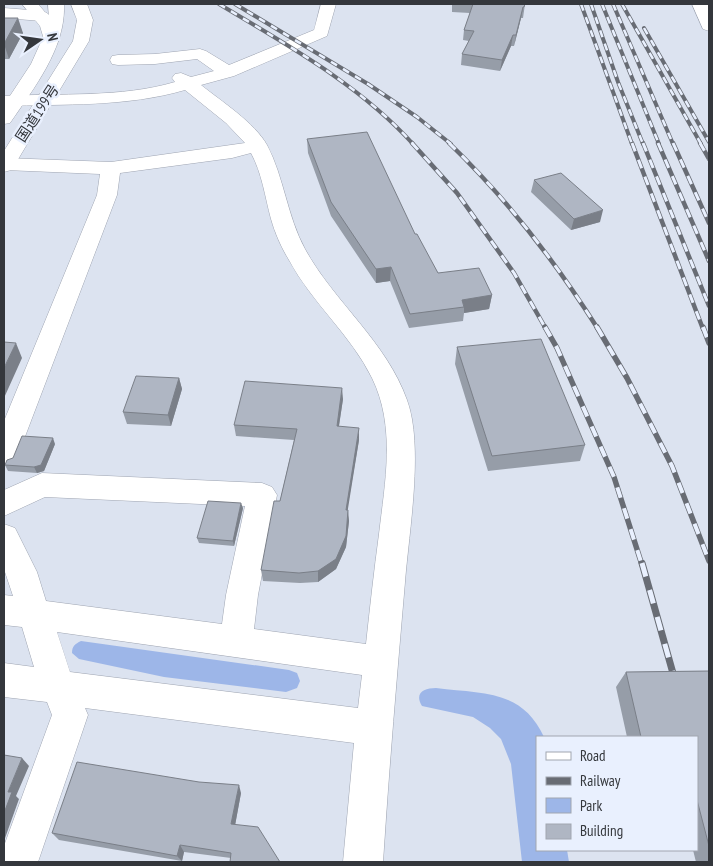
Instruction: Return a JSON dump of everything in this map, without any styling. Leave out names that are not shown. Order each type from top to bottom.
[{"type":"main road","points":[[30,4],[42,16],[48,26],[51,40]]},
{"type":"main road","name":"国道199号","points":[[4,119],[11,95],[51,40],[57,20],[56,4]]},
{"type":"main road","name":"国道199号","points":[[5,165],[81,41],[84,20],[79,4]]},
{"type":"main road","points":[[11,95],[134,95],[185,81],[273,52],[320,33],[328,4]]},
{"type":"main road","points":[[700,4],[709,26]]},
{"type":"main road","points":[[4,13],[42,16]]},
{"type":"main road","points":[[118,60],[155,59],[200,54],[224,69]]},
{"type":"main road","points":[[185,81],[242,129],[258,146],[294,250],[308,275],[366,345],[382,371],[394,401],[400,431],[401,463],[374,728],[363,862]]},
{"type":"main road","points":[[5,165],[111,168],[232,152],[258,146]]},
{"type":"main road","points":[[4,456],[107,195],[111,168]]},
{"type":"main road","points":[[4,504],[42,485],[262,495],[242,595],[236,641]]},
{"type":"main road","points":[[4,537],[22,572],[19,612],[58,687],[70,715],[18,862]]},
{"type":"main road","points":[[19,612],[382,662]]},
{"type":"main road","points":[[4,680],[374,728]]},
{"type":"green space","points":[[81,641],[289,670],[297,673],[300,681],[297,688],[286,692],[164,677],[79,659],[72,651],[74,646]]},
{"type":"green space","points":[[436,688],[485,693],[499,697],[512,702],[524,710],[535,721],[543,736],[536,736],[536,851],[567,851],[569,862],[522,862],[511,764],[501,739],[490,728],[473,717],[422,706],[419,698],[420,695],[424,690]]},
{"type":"building","points":[[473,4],[525,4],[516,35],[513,35],[502,60],[462,54],[474,31],[464,30]]},
{"type":"building","points":[[4,18],[18,18],[4,44]]},
{"type":"building","points":[[367,132],[415,234],[417,234],[438,273],[479,268],[492,295],[462,300],[464,307],[410,314],[391,267],[376,269],[331,202],[307,139]]},
{"type":"building","points":[[561,173],[603,210],[574,219],[534,180]]},
{"type":"building","points":[[541,339],[585,445],[492,456],[457,347]]},
{"type":"building","points":[[4,342],[16,343],[4,368]]},
{"type":"building","points":[[136,376],[179,378],[168,415],[123,412]]},
{"type":"building","points":[[245,381],[342,388],[337,426],[359,428],[346,510],[348,510],[346,536],[336,559],[318,571],[299,573],[261,570],[274,501],[280,501],[297,429],[234,425]]},
{"type":"building","points":[[22,436],[53,438],[41,465],[34,467],[5,465],[7,460],[13,458]]},
{"type":"building","points":[[208,501],[241,503],[233,541],[197,538]]},
{"type":"building","points":[[709,671],[709,846],[698,804],[698,736],[641,736],[626,672]]},
{"type":"building","points":[[4,755],[22,758],[8,792],[12,792],[4,813]]},
{"type":"building","points":[[77,762],[199,782],[239,785],[231,824],[258,827],[280,862],[230,862],[231,853],[180,845],[177,856],[52,833]]},
{"type":"railway","points":[[219,4],[322,67],[370,103],[412,143]]},
{"type":"railway","points":[[235,4],[368,84],[417,117],[451,144]]},
{"type":"railway","points":[[581,4],[632,144]]},
{"type":"railway","points":[[591,4],[618,82],[643,144]]},
{"type":"railway","points":[[602,4],[659,144]]},
{"type":"railway","points":[[613,4],[673,144]]},
{"type":"railway","points":[[622,4],[701,144]]},
{"type":"railway","points":[[644,28],[709,142]]},
{"type":"railway","points":[[412,143],[457,193],[514,273],[546,329]]},
{"type":"railway","points":[[449,143],[491,186],[529,232],[565,279],[598,329]]},
{"type":"railway","points":[[632,143],[703,329]]},
{"type":"railway","points":[[643,143],[709,306]]},
{"type":"railway","points":[[658,143],[709,261]]},
{"type":"railway","points":[[673,143],[709,223]]},
{"type":"railway","points":[[700,143],[709,159]]},
{"type":"railway","points":[[545,327],[557,348],[614,477],[642,565]]},
{"type":"railway","points":[[597,327],[627,378],[672,466],[709,561]]},
{"type":"railway","points":[[703,327],[709,343]]},
{"type":"railway","points":[[642,563],[676,684]]}]
